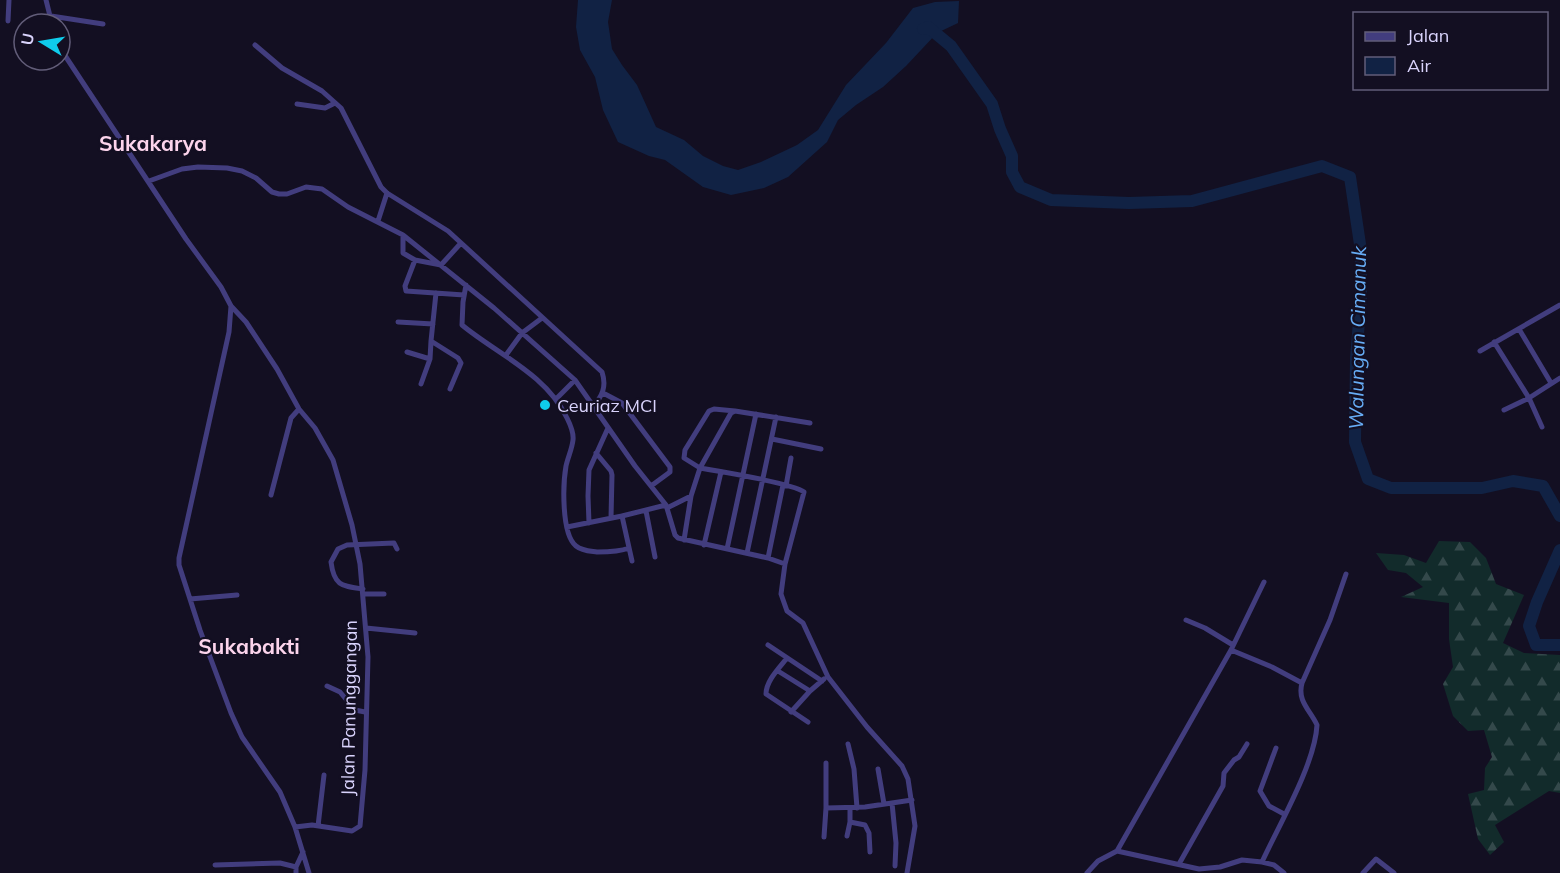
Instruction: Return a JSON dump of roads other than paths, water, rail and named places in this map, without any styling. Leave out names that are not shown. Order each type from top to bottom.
[{"type":"street","points":[[8,21],[9,0]]},
{"type":"street","points":[[72,19],[103,24]]},
{"type":"street","points":[[255,45],[282,68],[322,91],[341,108],[381,187],[387,193],[448,231],[602,372],[603,393],[593,407]]},
{"type":"street","name":"Jalan Panunggangan","points":[[72,66],[221,287],[231,306],[246,322],[277,369],[299,409],[315,428],[333,460],[343,491],[357,545],[368,657],[365,770],[360,826],[352,831],[318,826],[295,827]]},
{"type":"street","points":[[297,104],[325,108],[335,103]]},
{"type":"street","points":[[149,181],[182,169],[227,168],[242,171],[256,178],[272,192],[279,194],[287,194],[306,187],[322,189],[348,207],[403,235],[466,285],[574,380],[667,507],[675,536],[785,564]]},
{"type":"street","points":[[378,221],[387,193]]},
{"type":"street","points":[[403,235],[403,253],[415,260],[441,265]]},
{"type":"street","points":[[441,265],[461,243]]},
{"type":"street","points":[[415,260],[405,286],[406,291],[464,296]]},
{"type":"street","points":[[466,285],[462,325],[533,377],[556,399],[567,417],[573,433],[565,475],[569,537],[580,549],[603,552],[623,551],[628,548]]},
{"type":"street","points":[[421,384],[430,359],[436,293]]},
{"type":"street","points":[[1480,351],[1560,305]]},
{"type":"street","points":[[231,306],[229,332],[179,566],[218,683],[242,737],[279,792],[295,827],[309,873]]},
{"type":"street","points":[[506,356],[522,333],[542,318]]},
{"type":"street","points":[[398,322],[433,324]]},
{"type":"street","points":[[1519,329],[1551,383]]},
{"type":"street","points":[[432,341],[460,360],[461,364],[450,389]]},
{"type":"street","points":[[1494,342],[1529,398],[1542,427]]},
{"type":"street","points":[[406,352],[430,359]]},
{"type":"street","points":[[1504,410],[1529,398],[1560,378]]},
{"type":"street","points":[[556,399],[574,380]]},
{"type":"street","points":[[603,393],[619,400],[670,467],[670,472],[651,486]]},
{"type":"street","points":[[271,495],[291,417],[299,409]]},
{"type":"street","points":[[810,423],[714,409],[706,415],[683,455],[700,468],[785,485],[802,489],[804,492],[785,564],[781,594],[783,602],[790,614],[803,622],[807,628],[828,677],[867,727],[885,744],[902,766],[908,779],[915,826],[907,873]]},
{"type":"street","points":[[684,540],[691,496],[700,468],[731,413],[735,411]]},
{"type":"street","points":[[727,549],[756,414]]},
{"type":"street","points":[[747,553],[776,417]]},
{"type":"street","points":[[589,523],[588,479],[596,453],[608,428]]},
{"type":"street","points":[[772,439],[821,449]]},
{"type":"street","points":[[596,453],[611,471],[611,518]]},
{"type":"street","points":[[768,558],[790,458]]},
{"type":"street","points":[[704,545],[721,472]]},
{"type":"street","points":[[567,528],[667,507],[691,496]]},
{"type":"street","points":[[646,511],[655,557]]},
{"type":"street","points":[[622,516],[632,561]]},
{"type":"street","points":[[384,594],[363,592],[340,585],[331,567],[332,556],[338,549],[347,545],[394,543],[397,549]]},
{"type":"street","points":[[1262,862],[1305,770],[1317,732],[1317,725],[1303,705],[1300,694],[1302,683],[1330,620],[1346,574]]},
{"type":"street","points":[[1087,873],[1098,861],[1117,851],[1232,648],[1264,582]]},
{"type":"street","points":[[190,599],[237,595]]},
{"type":"street","points":[[1186,620],[1205,628],[1232,648],[1302,683]]},
{"type":"street","points":[[366,628],[415,633]]},
{"type":"street","points":[[768,645],[822,681]]},
{"type":"street","points":[[787,658],[766,689],[766,694],[808,722]]},
{"type":"street","points":[[778,670],[810,691]]},
{"type":"street","points":[[790,712],[810,691],[828,677]]},
{"type":"street","points":[[327,686],[340,692],[355,710],[365,712]]},
{"type":"street","points":[[848,744],[854,769],[857,808]]},
{"type":"street","points":[[1179,864],[1223,786],[1224,773],[1234,760],[1239,758],[1247,744]]},
{"type":"street","points":[[1276,748],[1260,791],[1269,806],[1284,814]]},
{"type":"street","points":[[824,837],[826,763]]},
{"type":"street","points":[[878,769],[884,804]]},
{"type":"street","points":[[318,826],[324,776]]},
{"type":"street","points":[[826,808],[857,808],[912,800]]},
{"type":"street","points":[[892,802],[896,843],[895,866]]},
{"type":"street","points":[[847,836],[850,808]]},
{"type":"street","points":[[850,822],[865,825],[869,833],[870,852]]},
{"type":"street","points":[[1117,851],[1179,864],[1200,871],[1242,861],[1274,865],[1284,873]]},
{"type":"street","points":[[215,865],[280,863],[296,870],[303,852]]},
{"type":"street","points":[[1363,873],[1376,859],[1394,873]]},
{"type":"water","points":[[578,0],[612,0],[608,22],[612,49],[637,85],[656,127],[684,140],[703,156],[723,166],[738,170],[797,145],[818,130],[846,85],[886,43],[913,8],[935,2],[959,1],[958,23],[937,33],[883,87],[838,120],[827,142],[788,177],[764,188],[731,195],[703,187],[665,160],[649,156],[618,142],[603,110],[595,77],[580,50],[576,27]]},
{"type":"waterway","name":"Walungan Cimanuk","points":[[923,29],[928,27],[951,46],[992,104],[1012,156],[1012,172],[1020,187],[1051,200],[1129,203],[1192,201],[1322,166],[1350,177],[1361,251],[1355,442],[1368,479],[1391,488],[1482,488],[1513,481],[1543,486],[1560,516]]},
{"type":"waterway","name":"Walungan Cimanuk","points":[[1560,550],[1529,626],[1536,645],[1560,645]]},
{"type":"place","name":"Ceuriaz MCI","points":[[545,405]]},
{"type":"district","name":"Sukakarya","points":[[153,143]]},
{"type":"district","name":"Sukabakti","points":[[249,646]]}]
